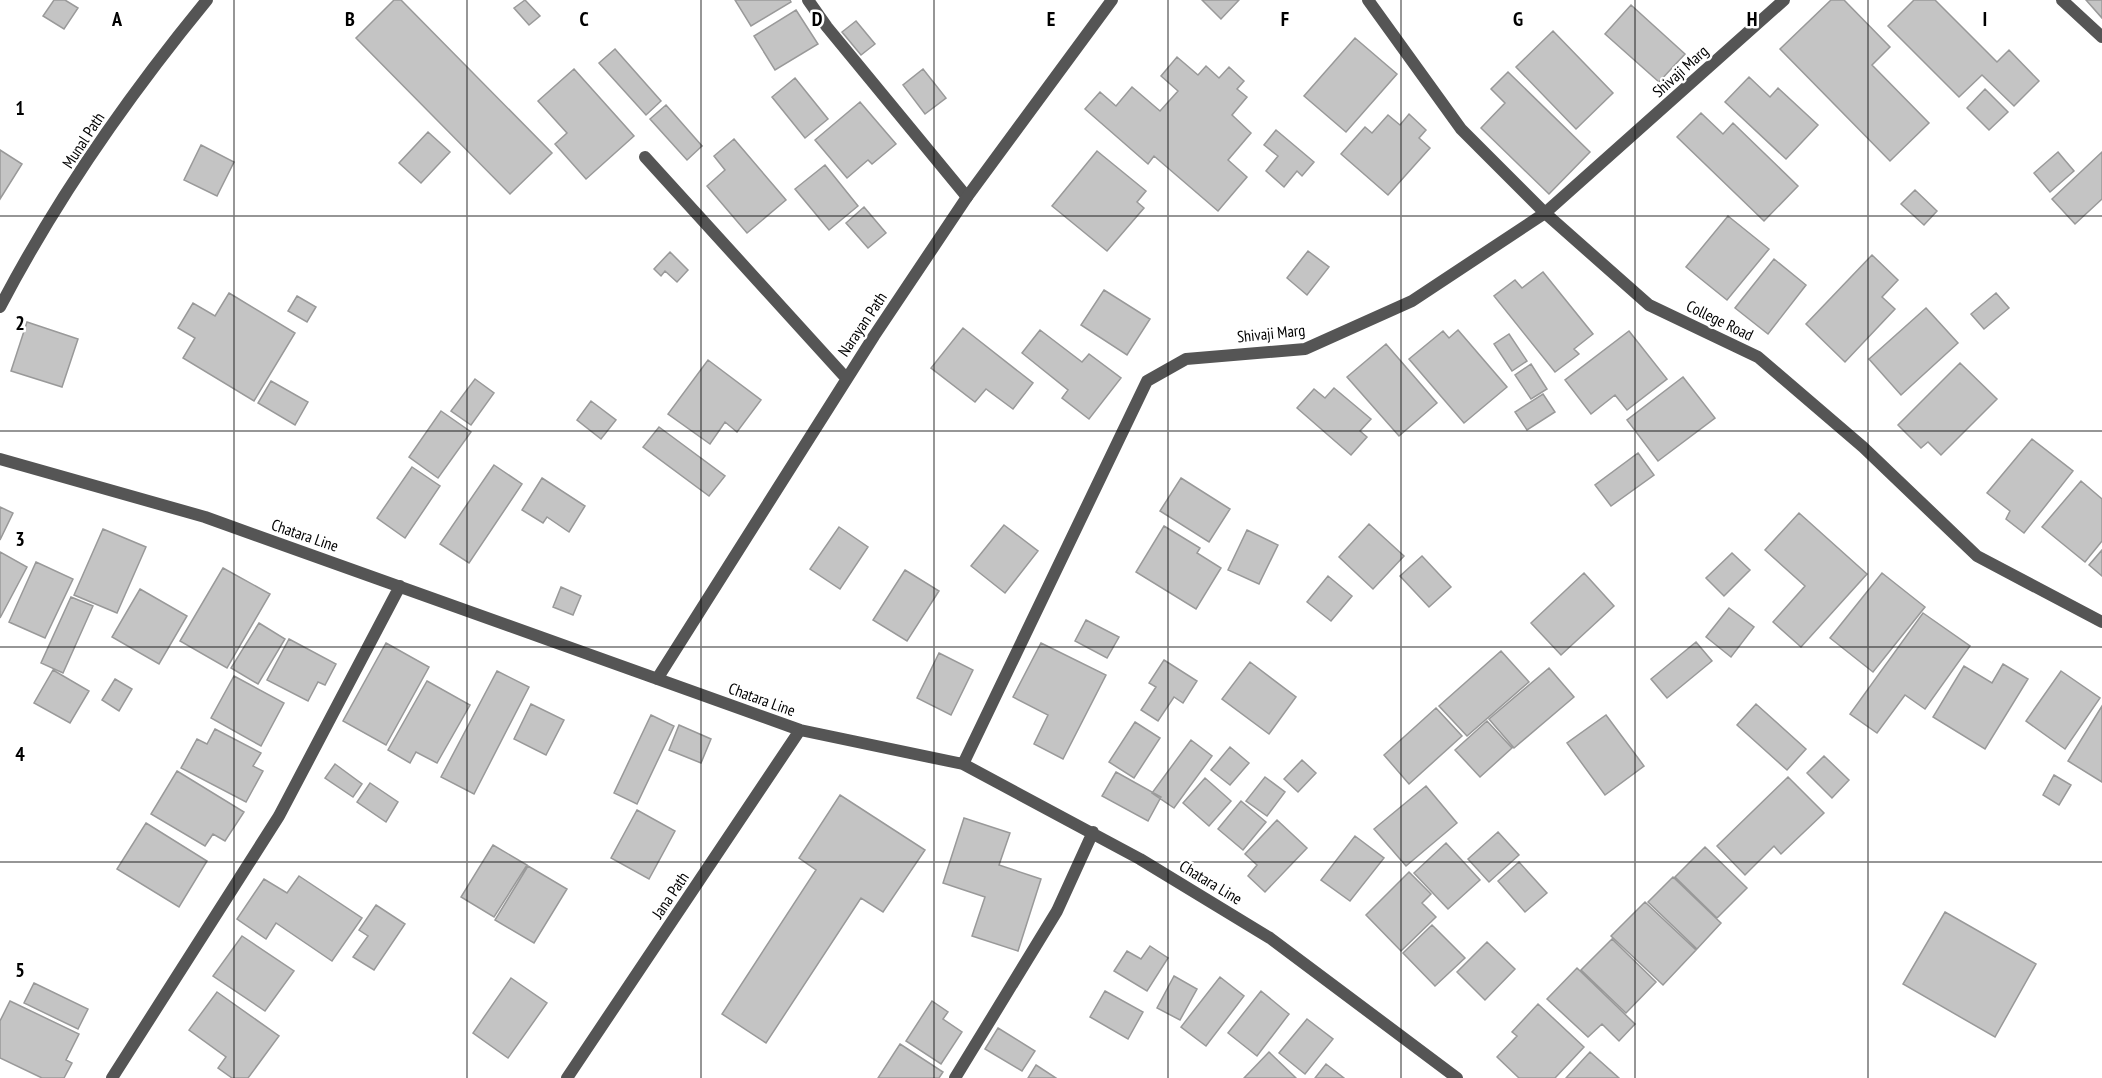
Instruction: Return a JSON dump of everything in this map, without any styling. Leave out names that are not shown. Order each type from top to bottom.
[{"type":"street","name":"Munal Path","points":[[0,307],[24,262],[145,77],[207,0]]},
{"type":"street","points":[[808,0],[827,27],[968,197]]},
{"type":"street","name":"Narayan Path","points":[[657,679],[846,378],[968,197],[1112,0]]},
{"type":"street","name":"College Road","points":[[1368,0],[1461,129],[1545,213],[1649,304],[1758,357],[1863,447],[1977,556],[2102,622]]},
{"type":"street","name":"Shivaji Marg","points":[[963,764],[1147,381],[1186,358],[1305,349],[1412,301],[1545,213],[1784,0]]},
{"type":"street","points":[[2062,0],[2102,37]]},
{"type":"street","points":[[645,157],[846,378]]},
{"type":"street","name":"Chatara Line","points":[[0,459],[205,517],[800,730],[963,764],[1093,832],[1270,938],[1457,1078]]},
{"type":"street","points":[[111,1078],[279,816],[400,586]]},
{"type":"street","name":"Jana Path","points":[[567,1078],[800,730]]},
{"type":"street","points":[[955,1078],[1057,911],[1093,832]]},
{"type":"building","points":[[54,0],[65,0],[78,8],[64,29],[43,16]]},
{"type":"building","points":[[394,0],[401,0],[552,153],[510,194],[356,38]]},
{"type":"building","points":[[525,0],[540,16],[529,25],[514,8]]},
{"type":"building","points":[[735,0],[790,0],[791,2],[751,26]]},
{"type":"building","points":[[1202,0],[1239,0],[1221,19]]},
{"type":"building","points":[[1831,0],[1844,0],[1890,47],[1872,65],[1929,123],[1890,161],[1780,49]]},
{"type":"building","points":[[1914,0],[1935,0],[1997,62],[2009,50],[2039,81],[2014,106],[1982,75],[1959,97],[1888,26]]},
{"type":"building","points":[[2086,0],[2102,0],[2102,18]]},
{"type":"building","points":[[1631,5],[1685,54],[1659,82],[1605,34]]},
{"type":"building","points":[[796,10],[818,44],[775,70],[754,36]]},
{"type":"building","points":[[856,21],[875,44],[861,55],[842,32]]},
{"type":"building","points":[[1553,31],[1613,93],[1576,129],[1516,67]]},
{"type":"building","points":[[1355,38],[1397,74],[1346,132],[1304,96]]},
{"type":"building","points":[[615,49],[661,101],[646,115],[599,63]]},
{"type":"building","points":[[1177,57],[1198,75],[1206,66],[1219,78],[1229,67],[1244,81],[1237,89],[1247,97],[1232,115],[1251,133],[1228,160],[1247,177],[1218,211],[1154,156],[1148,164],[1085,109],[1100,92],[1116,106],[1132,87],[1160,111],[1178,91],[1161,76]]},
{"type":"building","points":[[574,69],[634,136],[586,179],[555,144],[567,133],[538,101]]},
{"type":"building","points":[[923,69],[946,98],[925,114],[903,85]]},
{"type":"building","points":[[1508,72],[1590,152],[1549,194],[1481,128],[1505,103],[1491,89]]},
{"type":"building","points":[[1749,77],[1770,97],[1778,88],[1818,125],[1786,159],[1725,102]]},
{"type":"building","points":[[795,78],[828,119],[805,138],[772,97]]},
{"type":"building","points":[[1985,89],[2008,112],[1989,130],[1967,108]]},
{"type":"building","points":[[860,102],[896,144],[872,164],[868,160],[847,178],[815,140]]},
{"type":"building","points":[[666,105],[702,146],[687,160],[650,119]]},
{"type":"building","points":[[1701,113],[1723,134],[1733,123],[1798,186],[1764,221],[1677,137]]},
{"type":"building","points":[[1409,114],[1426,130],[1419,138],[1430,148],[1388,195],[1341,154],[1365,127],[1372,133],[1388,115],[1400,125]]},
{"type":"building","points":[[1276,130],[1314,162],[1302,176],[1297,171],[1284,187],[1266,171],[1278,156],[1264,145]]},
{"type":"building","points":[[428,132],[450,152],[421,183],[399,163]]},
{"type":"building","points":[[734,139],[786,200],[747,233],[707,186],[725,170],[714,156]]},
{"type":"building","points":[[201,145],[234,162],[217,196],[184,180]]},
{"type":"building","points":[[0,150],[22,164],[0,199]]},
{"type":"building","points":[[1097,151],[1146,191],[1137,202],[1144,208],[1107,251],[1052,206]]},
{"type":"building","points":[[2058,152],[2074,171],[2050,192],[2034,173]]},
{"type":"building","points":[[2102,152],[2102,199],[2075,224],[2052,199]]},
{"type":"building","points":[[825,165],[858,206],[829,230],[795,189]]},
{"type":"building","points":[[1915,190],[1937,211],[1924,225],[1901,204]]},
{"type":"building","points":[[864,207],[886,233],[868,248],[846,223]]},
{"type":"building","points":[[1728,216],[1769,249],[1727,300],[1686,267]]},
{"type":"building","points":[[1308,251],[1329,267],[1307,295],[1287,278]]},
{"type":"building","points":[[670,252],[688,270],[677,282],[665,271],[661,276],[654,269]]},
{"type":"building","points":[[1872,255],[1898,280],[1882,297],[1895,309],[1845,362],[1806,324]]},
{"type":"building","points":[[1774,259],[1806,285],[1768,334],[1735,308]]},
{"type":"building","points":[[1543,272],[1593,334],[1574,349],[1579,354],[1555,372],[1494,296],[1515,280],[1522,288]]},
{"type":"building","points":[[1104,290],[1150,319],[1127,355],[1081,325]]},
{"type":"building","points":[[229,293],[295,333],[254,401],[183,358],[195,338],[178,328],[193,303],[215,316]]},
{"type":"building","points":[[1996,293],[2009,308],[1984,329],[1971,314]]},
{"type":"building","points":[[297,296],[316,307],[307,322],[288,311]]},
{"type":"building","points":[[1926,308],[1958,343],[1901,395],[1869,359]]},
{"type":"building","points":[[27,322],[78,339],[62,387],[11,371]]},
{"type":"building","points":[[963,328],[1033,383],[1013,409],[986,389],[975,402],[931,368]]},
{"type":"building","points":[[1040,330],[1082,362],[1089,354],[1121,378],[1089,419],[1062,398],[1068,390],[1022,353]]},
{"type":"building","points":[[1458,330],[1507,387],[1464,423],[1409,359],[1443,331],[1449,338]]},
{"type":"building","points":[[1629,331],[1667,379],[1627,410],[1615,395],[1591,414],[1565,380]]},
{"type":"building","points":[[1509,334],[1527,361],[1512,371],[1494,344]]},
{"type":"building","points":[[1386,344],[1437,403],[1399,436],[1347,377]]},
{"type":"building","points":[[708,360],[761,400],[737,432],[725,422],[710,444],[668,414]]},
{"type":"building","points":[[1960,363],[1997,399],[1941,455],[1928,442],[1921,448],[1898,425]]},
{"type":"building","points":[[1531,364],[1547,389],[1531,399],[1515,375]]},
{"type":"building","points":[[1683,377],[1715,418],[1658,461],[1627,420]]},
{"type":"building","points":[[475,379],[494,393],[471,425],[451,411]]},
{"type":"building","points":[[271,381],[308,402],[295,425],[258,403]]},
{"type":"building","points":[[1334,388],[1371,419],[1360,431],[1367,437],[1351,455],[1297,408],[1314,389],[1325,398]]},
{"type":"building","points":[[1543,394],[1555,412],[1527,430],[1515,412]]},
{"type":"building","points":[[591,401],[616,420],[601,439],[577,420]]},
{"type":"building","points":[[441,411],[471,432],[438,478],[409,457]]},
{"type":"building","points":[[659,427],[725,476],[709,496],[643,447]]},
{"type":"building","points":[[2032,439],[2073,471],[2024,533],[2006,519],[2010,511],[1987,493]]},
{"type":"building","points":[[1638,453],[1654,475],[1611,506],[1595,485]]},
{"type":"building","points":[[494,465],[522,484],[469,563],[440,544]]},
{"type":"building","points":[[412,467],[440,486],[405,538],[377,518]]},
{"type":"building","points":[[542,478],[585,506],[569,532],[547,517],[543,523],[522,510]]},
{"type":"building","points":[[1181,478],[1230,509],[1209,542],[1160,511]]},
{"type":"building","points":[[2081,481],[2102,499],[2102,541],[2085,562],[2042,527]]},
{"type":"building","points":[[0,507],[13,513],[0,540]]},
{"type":"building","points":[[1799,513],[1867,574],[1801,647],[1773,622],[1805,586],[1765,550]]},
{"type":"building","points":[[1369,524],[1404,556],[1373,589],[1339,557]]},
{"type":"building","points":[[1004,525],[1038,551],[1005,593],[971,566]]},
{"type":"building","points":[[1164,526],[1200,548],[1197,553],[1221,568],[1196,609],[1136,572]]},
{"type":"building","points":[[839,527],[868,547],[840,589],[810,569]]},
{"type":"building","points":[[103,529],[146,547],[117,613],[74,595]]},
{"type":"building","points":[[1247,530],[1278,545],[1259,584],[1228,570]]},
{"type":"building","points":[[2102,550],[2102,576],[2089,565]]},
{"type":"building","points":[[0,552],[27,567],[0,618]]},
{"type":"building","points":[[1732,553],[1750,570],[1724,596],[1706,578]]},
{"type":"building","points":[[1422,556],[1451,587],[1429,607],[1400,576]]},
{"type":"building","points":[[36,562],[73,579],[45,638],[9,622]]},
{"type":"building","points":[[223,568],[270,594],[227,668],[180,641]]},
{"type":"building","points":[[905,570],[939,591],[907,641],[873,620]]},
{"type":"building","points":[[1584,573],[1614,606],[1561,655],[1531,623]]},
{"type":"building","points":[[1882,573],[1925,607],[1873,672],[1830,638]]},
{"type":"building","points":[[1328,576],[1352,596],[1331,621],[1307,602]]},
{"type":"building","points":[[561,587],[581,596],[573,615],[553,607]]},
{"type":"building","points":[[140,589],[187,616],[159,664],[112,637]]},
{"type":"building","points":[[71,597],[93,606],[63,673],[41,663]]},
{"type":"building","points":[[1729,608],[1754,627],[1731,657],[1706,637]]},
{"type":"building","points":[[1923,613],[1970,646],[1925,709],[1905,695],[1877,733],[1850,714]]},
{"type":"building","points":[[1086,620],[1119,637],[1107,658],[1075,641]]},
{"type":"building","points":[[259,623],[285,639],[258,684],[231,668]]},
{"type":"building","points":[[289,639],[336,664],[325,685],[318,682],[308,701],[267,680]]},
{"type":"building","points":[[1696,642],[1712,661],[1667,698],[1651,679]]},
{"type":"building","points":[[386,643],[429,667],[386,745],[343,721]]},
{"type":"building","points":[[1041,643],[1106,675],[1063,759],[1034,744],[1048,715],[1013,697]]},
{"type":"building","points":[[1501,651],[1529,682],[1467,736],[1439,706]]},
{"type":"building","points":[[939,653],[973,670],[951,715],[917,698]]},
{"type":"building","points":[[1164,660],[1197,681],[1183,703],[1174,697],[1158,721],[1141,710],[1156,687],[1149,683]]},
{"type":"building","points":[[1250,662],[1296,697],[1269,734],[1222,699]]},
{"type":"building","points":[[2003,664],[2028,679],[1985,749],[1933,717],[1964,666],[1992,683]]},
{"type":"building","points":[[1549,668],[1574,697],[1514,748],[1489,719]]},
{"type":"building","points":[[53,670],[89,691],[70,723],[34,703]]},
{"type":"building","points":[[497,671],[529,687],[474,794],[441,777]]},
{"type":"building","points":[[2061,671],[2100,698],[2065,749],[2026,721]]},
{"type":"building","points":[[234,676],[284,703],[261,746],[211,718]]},
{"type":"building","points":[[115,679],[132,689],[119,711],[102,700]]},
{"type":"building","points":[[427,681],[470,705],[437,763],[416,752],[410,763],[388,750]]},
{"type":"building","points":[[531,704],[564,720],[546,755],[514,739]]},
{"type":"building","points":[[1756,704],[1806,749],[1787,770],[1737,725]]},
{"type":"building","points":[[2102,706],[2102,782],[2068,761]]},
{"type":"building","points":[[1436,708],[1462,736],[1409,784],[1384,755]]},
{"type":"building","points":[[651,715],[674,726],[637,804],[614,793]]},
{"type":"building","points":[[1606,715],[1644,766],[1605,795],[1567,743]]},
{"type":"building","points":[[1487,721],[1512,748],[1480,777],[1455,750]]},
{"type":"building","points":[[1135,722],[1160,738],[1134,778],[1109,762]]},
{"type":"building","points":[[679,725],[711,739],[701,763],[669,750]]},
{"type":"building","points":[[215,729],[261,753],[253,766],[263,771],[246,802],[181,768],[197,739],[207,744]]},
{"type":"building","points":[[1191,740],[1212,756],[1174,808],[1152,793]]},
{"type":"building","points":[[1230,747],[1249,763],[1230,785],[1211,770]]},
{"type":"building","points":[[1824,756],[1849,780],[1832,798],[1807,773]]},
{"type":"building","points":[[1302,760],[1316,773],[1298,792],[1284,779]]},
{"type":"building","points":[[335,764],[362,784],[353,797],[325,778]]},
{"type":"building","points":[[177,771],[244,812],[225,841],[213,834],[205,846],[151,814]]},
{"type":"building","points":[[1116,772],[1161,797],[1148,821],[1102,796]]},
{"type":"building","points":[[2054,775],[2071,785],[2059,805],[2043,795]]},
{"type":"building","points":[[1265,777],[1285,792],[1267,816],[1246,801]]},
{"type":"building","points":[[1788,777],[1824,813],[1781,854],[1774,846],[1745,875],[1717,846]]},
{"type":"building","points":[[1205,778],[1231,801],[1209,826],[1183,803]]},
{"type":"building","points":[[370,783],[398,802],[386,822],[357,802]]},
{"type":"building","points":[[1426,786],[1457,823],[1406,866],[1374,829]]},
{"type":"building","points":[[840,795],[925,850],[883,912],[861,898],[766,1043],[722,1014],[816,870],[799,858]]},
{"type":"building","points":[[1241,801],[1266,822],[1243,850],[1218,829]]},
{"type":"building","points":[[637,810],[675,831],[649,879],[611,858]]},
{"type":"building","points":[[964,818],[1010,833],[999,865],[1041,879],[1018,951],[972,936],[985,897],[943,883]]},
{"type":"building","points":[[1277,820],[1307,848],[1265,892],[1248,876],[1257,865],[1245,854]]},
{"type":"building","points":[[146,823],[207,861],[179,907],[117,869]]},
{"type":"building","points":[[1498,832],[1519,855],[1489,882],[1468,859]]},
{"type":"building","points":[[1355,836],[1384,858],[1350,901],[1321,880]]},
{"type":"building","points":[[1446,843],[1480,880],[1448,909],[1414,873]]},
{"type":"building","points":[[493,845],[527,865],[494,917],[461,897]]},
{"type":"building","points":[[1705,847],[1747,888],[1717,918],[1675,877]]},
{"type":"building","points":[[1519,862],[1547,893],[1525,912],[1498,881]]},
{"type":"building","points":[[528,866],[567,889],[534,943],[495,920]]},
{"type":"building","points":[[1409,872],[1431,894],[1422,903],[1436,917],[1401,951],[1366,915]]},
{"type":"building","points":[[299,876],[362,918],[332,961],[276,923],[266,939],[237,919],[264,879],[287,893]]},
{"type":"building","points":[[1673,877],[1721,923],[1697,949],[1648,902]]},
{"type":"building","points":[[1645,902],[1696,950],[1663,985],[1611,936]]},
{"type":"building","points":[[376,905],[405,924],[374,970],[353,957],[368,936],[359,930]]},
{"type":"building","points":[[1945,912],[2036,964],[1995,1037],[1903,984]]},
{"type":"building","points":[[1432,925],[1465,958],[1435,986],[1403,953]]},
{"type":"building","points":[[242,936],[294,971],[265,1011],[213,976]]},
{"type":"building","points":[[1612,939],[1656,982],[1626,1013],[1581,970]]},
{"type":"building","points":[[1487,942],[1515,969],[1485,1000],[1457,972]]},
{"type":"building","points":[[1150,946],[1168,958],[1147,991],[1114,971],[1127,951],[1141,959]]},
{"type":"building","points":[[1577,968],[1635,1024],[1619,1041],[1602,1024],[1588,1037],[1547,999]]},
{"type":"building","points":[[1174,976],[1197,989],[1180,1020],[1157,1008]]},
{"type":"building","points":[[1220,977],[1244,996],[1206,1046],[1181,1027]]},
{"type":"building","points":[[511,978],[547,1003],[508,1058],[473,1033]]},
{"type":"building","points":[[34,983],[88,1009],[78,1029],[24,1003]]},
{"type":"building","points":[[1105,991],[1143,1012],[1128,1039],[1090,1017]]},
{"type":"building","points":[[1261,991],[1289,1014],[1257,1056],[1228,1033]]},
{"type":"building","points":[[217,992],[279,1036],[248,1078],[232,1078],[218,1068],[226,1057],[189,1030]]},
{"type":"building","points":[[10,1001],[79,1034],[66,1060],[72,1063],[64,1078],[42,1078],[0,1058],[0,1021]]},
{"type":"building","points":[[932,1001],[948,1012],[943,1019],[962,1032],[941,1064],[906,1041]]},
{"type":"building","points":[[1538,1004],[1584,1047],[1555,1078],[1519,1078],[1497,1057],[1517,1036],[1512,1032]]},
{"type":"building","points":[[1307,1019],[1333,1039],[1305,1074],[1279,1053]]},
{"type":"building","points":[[998,1028],[1035,1051],[1022,1071],[985,1049]]},
{"type":"building","points":[[900,1044],[943,1072],[939,1078],[878,1078]]},
{"type":"building","points":[[1269,1052],[1296,1078],[1244,1078]]},
{"type":"building","points":[[1590,1052],[1619,1078],[1566,1078]]},
{"type":"building","points":[[1326,1064],[1344,1078],[1315,1078]]},
{"type":"building","points":[[1036,1065],[1056,1078],[1028,1078]]}]
